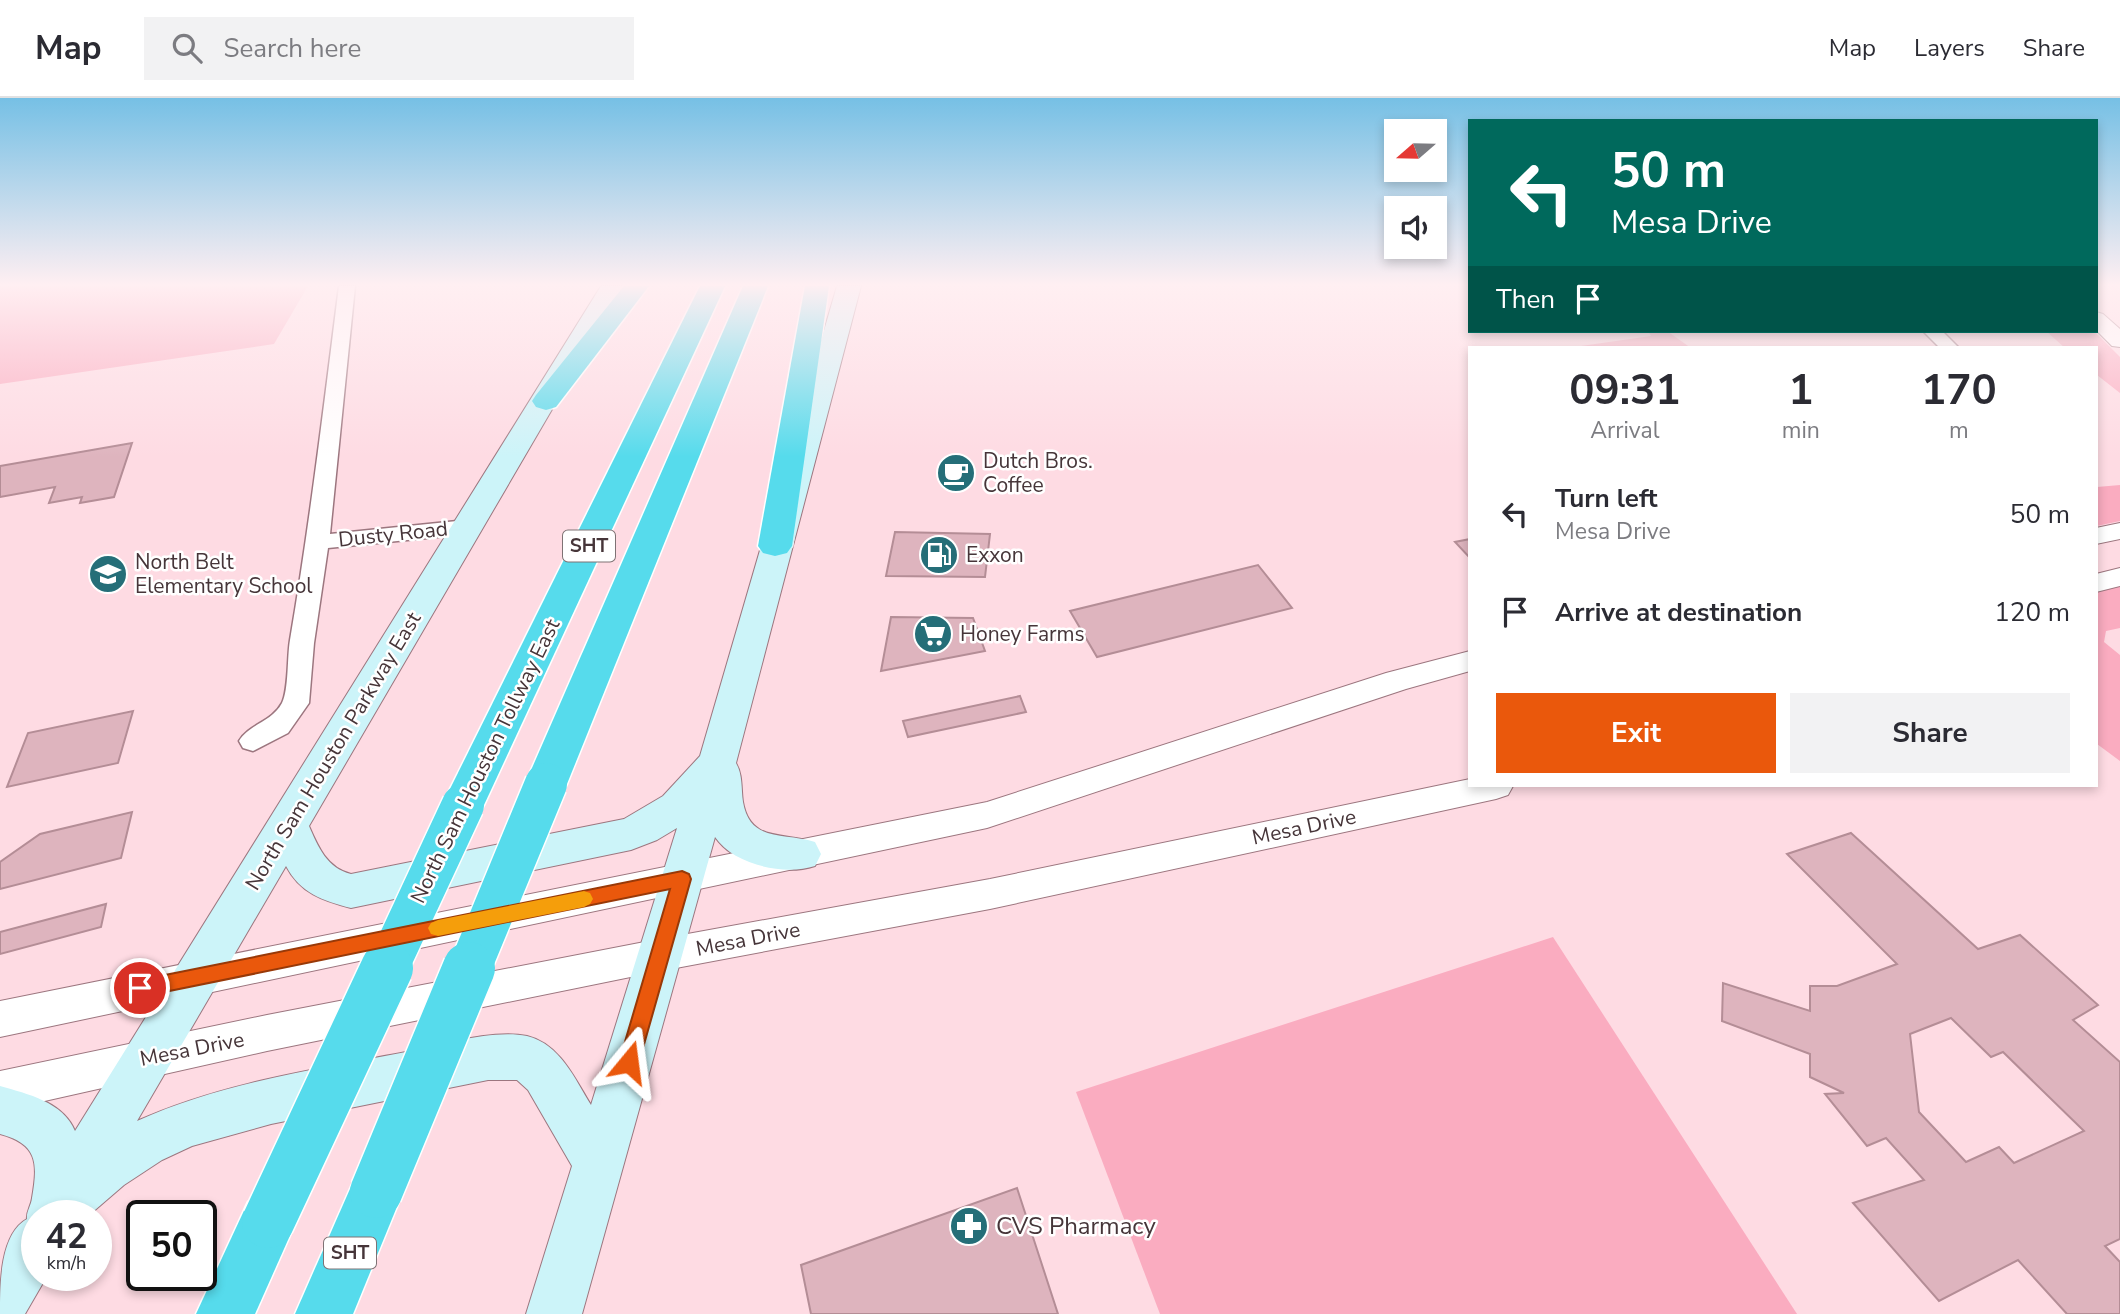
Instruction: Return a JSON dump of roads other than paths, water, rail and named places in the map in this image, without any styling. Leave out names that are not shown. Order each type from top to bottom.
[{"type":"highway","points":[[546,401],[592,343]]},
{"type":"highway","name":"North Sam Houston Tollway East","points":[[225,1314],[463,805],[686,343]]},
{"type":"highway","name":"SHT","points":[[324,1314],[732,343]]},
{"type":"highway","points":[[775,546],[808,343]]},
{"type":"main road","name":"North Sam Houston Parkway East","points":[[62,1200],[580,343]]},
{"type":"main road","points":[[554,1314],[721,749],[833,343]]},
{"type":"main road","points":[[289,826],[301,857],[316,876],[331,887],[351,891],[632,834],[668,815],[703,780],[721,749]]},
{"type":"main road","points":[[721,749],[722,809],[733,833],[762,851],[800,854]]},
{"type":"main road","points":[[72,1200],[106,1167],[144,1143],[186,1124],[271,1101],[488,1058],[526,1058],[545,1074],[598,1162]]},
{"type":"main road","points":[[0,1110],[19,1114],[44,1128],[58,1143],[61,1174],[54,1200]]},
{"type":"main road","name":"North Sam Houston Parkway East","points":[[0,1303],[21,1268]]},
{"type":"street","points":[[253,741],[279,726],[296,703],[341,343]]},
{"type":"street","name":"Dusty Road","points":[[318,542],[467,527]]},
{"type":"street","points":[[2098,536],[2120,531]]},
{"type":"street","points":[[2098,582],[2120,577]]},
{"type":"street","points":[[0,1019],[1007,810],[1397,681],[1468,662]]},
{"type":"street","name":"Mesa Drive","points":[[0,1091],[150,1057],[660,955],[990,894],[1491,787]]},
{"type":"place","name":"Dutch Bros. Coffee","points":[[956,473]]},
{"type":"place","name":"Exxon","points":[[939,555]]},
{"type":"place","name":"North Belt Elementary School","points":[[108,574]]},
{"type":"place","name":"Honey Farms","points":[[933,634]]},
{"type":"place","name":"CVS Pharmacy","points":[[969,1226]]}]
